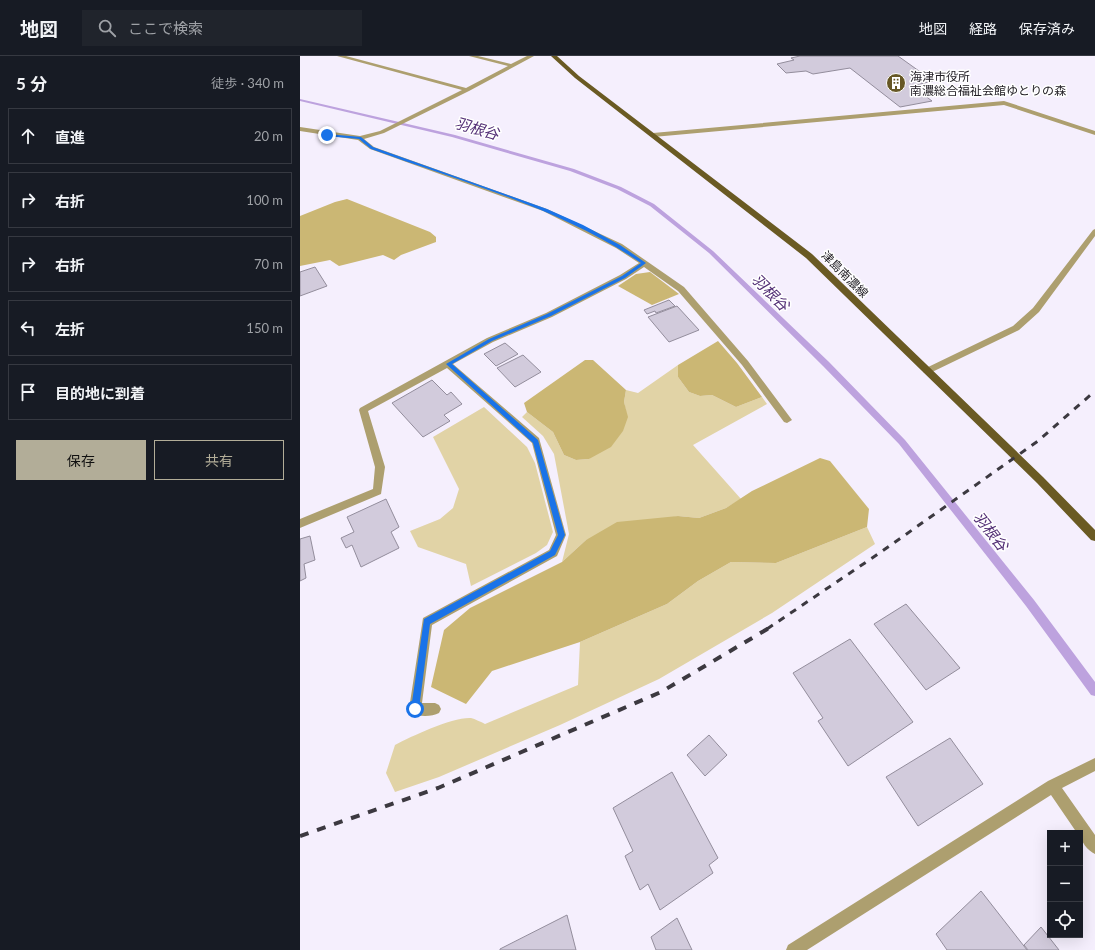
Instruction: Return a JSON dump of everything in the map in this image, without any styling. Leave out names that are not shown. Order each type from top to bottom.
[{"type":"main road","name":"津島南濃線","points":[[554,56],[577,77],[809,256],[1040,480],[1095,537]]},
{"type":"street","points":[[340,56],[467,90]]},
{"type":"street","points":[[472,56],[512,66]]},
{"type":"street","points":[[301,130],[327,135],[360,138],[382,132],[448,100],[531,56]]},
{"type":"street","points":[[652,135],[1004,103],[1018,106],[1095,133]]},
{"type":"street","points":[[360,138],[372,148],[545,210],[581,226],[619,246],[681,289],[745,363],[787,420]]},
{"type":"street","points":[[926,371],[1016,328],[1036,310],[1095,231]]},
{"type":"street","points":[[300,524],[378,492],[380,467],[363,410],[490,340],[549,315],[623,277],[644,263]]},
{"type":"street","points":[[435,709],[415,709],[427,622],[552,553],[561,535],[536,442],[448,364]]},
{"type":"street","points":[[793,950],[1053,786],[1095,764]]},
{"type":"street","points":[[1053,786],[1095,847]]},
{"type":"shaded area","points":[[347,199],[430,232],[436,237],[436,242],[401,255],[394,260],[383,255],[339,266],[330,260],[300,266],[300,216],[335,202]]},
{"type":"shaded area","points":[[650,272],[679,294],[652,305],[618,286],[636,274]]},
{"type":"shaded area","points":[[718,341],[737,363],[762,397],[736,407],[712,395],[700,396],[689,392],[678,377],[678,365]]},
{"type":"shaded area","points":[[585,360],[593,360],[626,390],[624,402],[628,417],[623,431],[611,447],[589,459],[576,460],[564,455],[553,432],[527,412],[524,403]]},
{"type":"shaded area","points":[[678,365],[678,377],[689,392],[700,396],[712,395],[736,407],[762,397],[767,404],[693,445],[741,499],[726,508],[699,518],[678,516],[586,540],[562,562],[569,534],[554,454],[543,436],[522,417],[527,412],[553,432],[564,455],[576,460],[589,459],[627,417],[624,402],[626,390],[638,393]]},
{"type":"shaded area","points":[[484,407],[527,447],[535,463],[553,532],[547,545],[536,553],[471,586],[466,564],[418,547],[410,531],[440,519],[453,508],[459,489],[433,437]]},
{"type":"shaded area","points":[[820,458],[830,461],[869,509],[867,527],[776,563],[731,562],[698,581],[667,604],[580,642],[492,671],[466,704],[431,687],[444,630],[470,608],[562,562],[586,540],[617,522],[678,516],[699,518],[726,508],[752,491]]},
{"type":"shaded area","points":[[867,527],[875,544],[772,613],[659,679],[560,725],[439,777],[395,792],[386,773],[395,745],[422,732],[454,721],[471,718],[485,724],[578,685],[580,642],[667,604],[698,581],[731,562],[776,563]]},
{"type":"building","name":"海津市役所 南濃総合福祉会館ゆとりの森","points":[[800,56],[898,56],[933,81],[912,86],[932,101],[900,107],[850,68],[813,74],[806,71],[786,73],[777,64],[794,60],[791,58]]},
{"type":"building","points":[[315,267],[327,286],[300,296],[300,272]]},
{"type":"building","points":[[669,300],[675,306],[656,313],[655,311],[647,314],[644,310]]},
{"type":"building","points":[[677,306],[699,330],[669,342],[648,317]]},
{"type":"building","points":[[505,343],[518,354],[496,366],[484,354]]},
{"type":"building","points":[[523,355],[541,372],[515,387],[497,368]]},
{"type":"building","points":[[432,380],[447,395],[451,392],[462,404],[444,415],[450,421],[423,437],[392,403]]},
{"type":"building","points":[[386,499],[399,527],[391,532],[399,548],[361,567],[352,545],[346,548],[341,538],[354,532],[347,517]]},
{"type":"building","points":[[310,536],[315,560],[304,564],[306,578],[300,581],[300,539]]},
{"type":"building","points":[[906,604],[960,668],[926,690],[874,624]]},
{"type":"building","points":[[850,639],[913,722],[848,766],[818,721],[823,718],[793,673]]},
{"type":"building","points":[[709,735],[727,755],[705,776],[687,755]]},
{"type":"building","points":[[950,738],[983,784],[918,826],[886,777]]},
{"type":"building","points":[[672,772],[718,858],[709,865],[713,873],[660,910],[648,884],[640,890],[625,856],[633,851],[613,808]]},
{"type":"building","points":[[981,891],[1027,950],[947,950],[936,934]]},
{"type":"building","points":[[567,915],[576,950],[500,950],[500,949]]},
{"type":"building","points":[[677,918],[692,950],[656,950],[651,937]]},
{"type":"building","points":[[1041,927],[1047,935],[1047,938],[1050,938],[1059,950],[1028,950],[1024,945]]},
{"type":"waterway","name":"羽根谷","points":[[300,100],[453,136],[572,170],[619,188],[652,205],[711,252],[826,364],[902,442],[1030,603],[1095,691]]},
{"type":"railway","points":[[767,629],[881,552],[1038,441],[1095,391]]},
{"type":"railway","points":[[300,836],[438,788],[661,692],[769,628]]},
{"type":"place","name":"海津市役所 南濃総合福祉会館ゆとりの森","points":[[896,83]]},
{"type":"route","points":[[327,135],[360,138],[372,148],[545,210],[581,226],[619,246],[644,263],[623,277],[549,315],[490,340],[448,364],[536,442],[542,458],[561,535],[552,553],[427,622],[415,709]]}]
